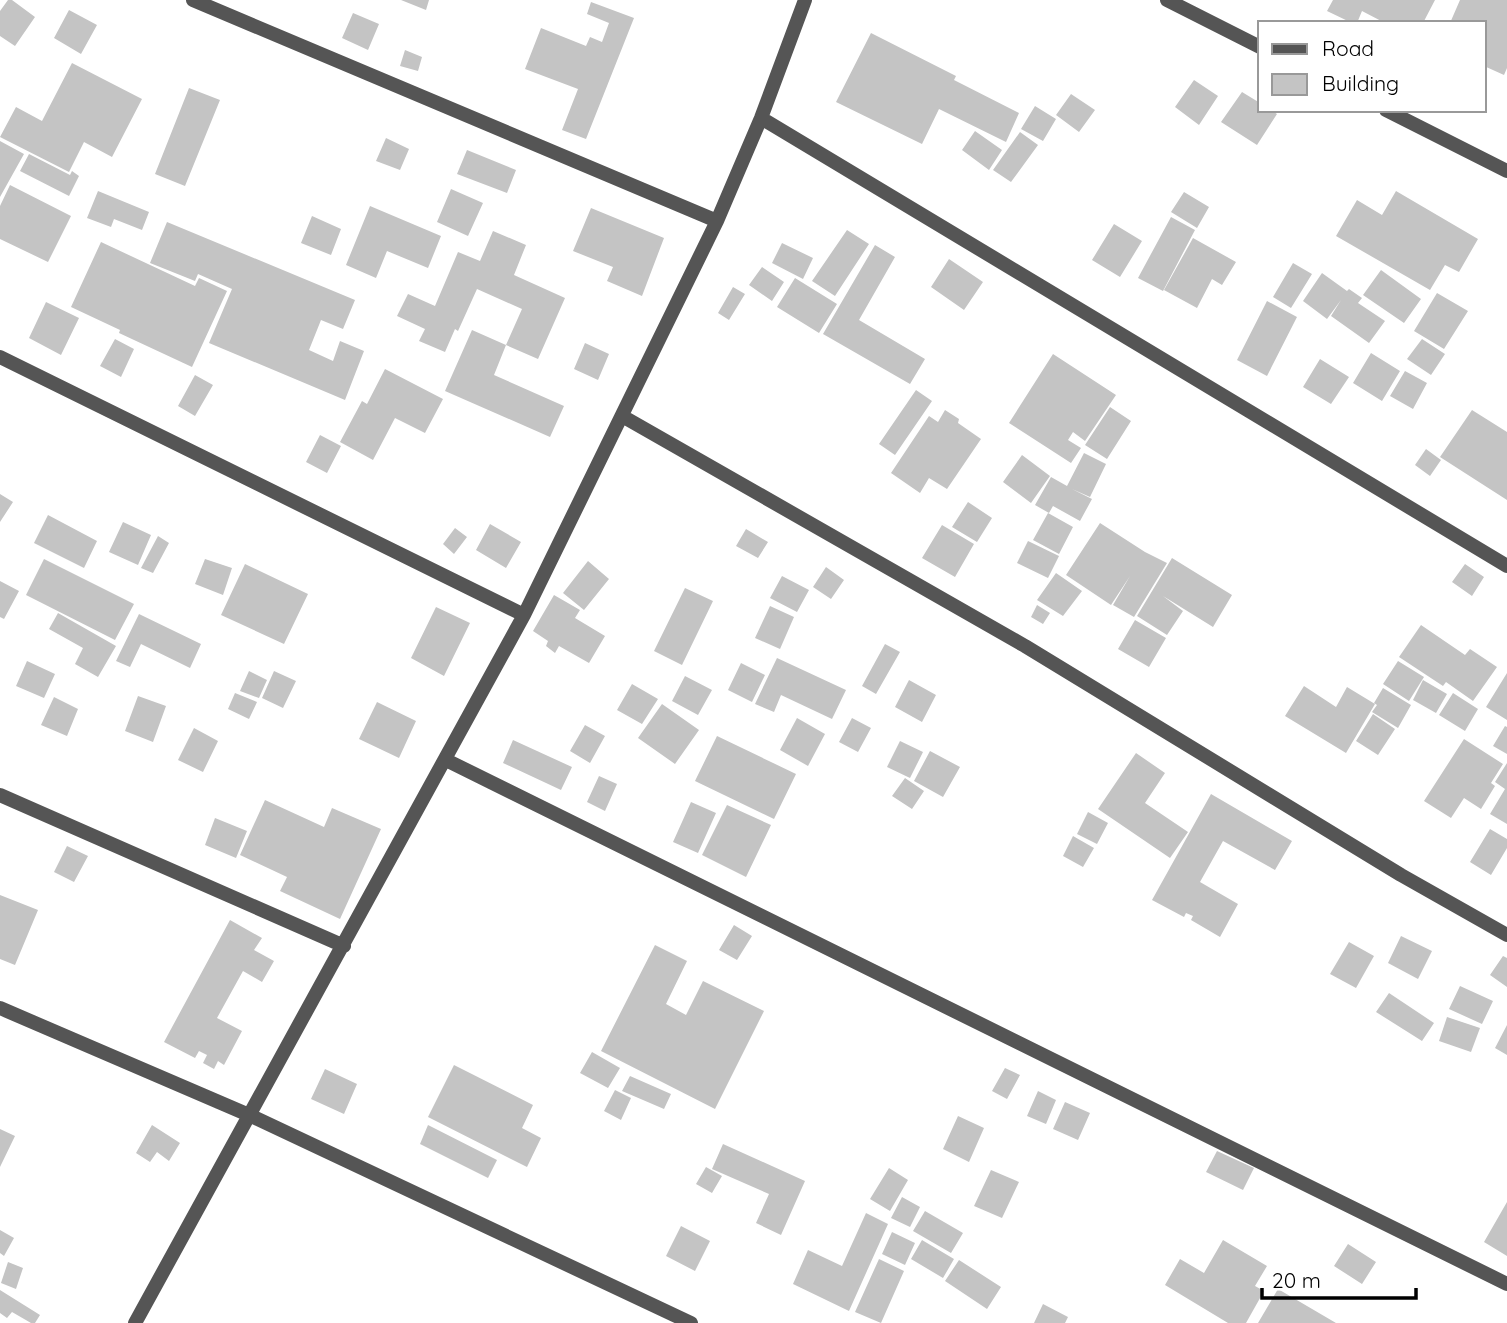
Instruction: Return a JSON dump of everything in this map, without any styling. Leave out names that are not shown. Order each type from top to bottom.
[{"type":"street","points":[[194,0],[718,221]]},
{"type":"street","points":[[135,1323],[524,615],[718,221],[761,118],[805,0]]},
{"type":"street","points":[[1167,0],[1258,46]]},
{"type":"street","points":[[1390,112],[1507,171]]},
{"type":"street","points":[[761,118],[1507,566]]},
{"type":"street","points":[[0,357],[524,615]]},
{"type":"street","points":[[622,416],[1025,646],[1401,875],[1507,935]]},
{"type":"street","points":[[446,760],[1507,1284]]},
{"type":"street","points":[[0,795],[344,946]]},
{"type":"street","points":[[0,1009],[250,1115],[691,1323]]},
{"type":"building","points":[[8,0],[12,0],[35,17],[15,46],[0,36],[0,11]]},
{"type":"building","points":[[401,0],[429,0],[426,10]]},
{"type":"building","points":[[1333,0],[1435,0],[1424,21],[1381,21],[1362,11],[1358,21],[1348,21],[1327,11]]},
{"type":"building","points":[[1460,0],[1507,0],[1507,68],[1504,75],[1486,67],[1486,21],[1451,21]]},
{"type":"building","points":[[591,2],[634,18],[586,139],[562,130],[578,89],[525,69],[541,28],[586,46],[590,37],[602,42],[609,23],[587,14]]},
{"type":"building","points":[[69,10],[97,25],[81,54],[54,38]]},
{"type":"building","points":[[353,13],[379,24],[368,50],[342,38]]},
{"type":"building","points":[[871,33],[956,76],[954,80],[1019,113],[1006,142],[939,109],[922,144],[836,102]]},
{"type":"building","points":[[405,50],[422,57],[418,71],[400,66]]},
{"type":"building","points":[[72,63],[142,99],[112,157],[84,142],[69,172],[0,137],[16,107],[42,121]]},
{"type":"building","points":[[1194,80],[1218,96],[1199,125],[1175,107]]},
{"type":"building","points":[[189,88],[220,100],[185,186],[155,174]]},
{"type":"building","points":[[1242,92],[1258,102],[1258,112],[1277,114],[1257,145],[1221,122]]},
{"type":"building","points":[[1071,94],[1095,110],[1079,132],[1056,115]]},
{"type":"building","points":[[1035,106],[1056,119],[1043,141],[1021,129]]},
{"type":"building","points":[[975,131],[1002,150],[989,170],[962,150]]},
{"type":"building","points":[[1020,132],[1038,145],[1011,182],[993,170]]},
{"type":"building","points":[[386,138],[409,149],[400,170],[376,161]]},
{"type":"building","points":[[0,141],[24,154],[0,197]]},
{"type":"building","points":[[467,150],[516,170],[507,193],[457,174]]},
{"type":"building","points":[[29,154],[70,175],[72,171],[79,176],[69,196],[20,171]]},
{"type":"building","points":[[10,185],[71,216],[48,262],[0,239],[0,206]]},
{"type":"building","points":[[451,189],[483,203],[468,236],[437,222]]},
{"type":"building","points":[[98,191],[149,212],[142,230],[114,219],[111,227],[87,218]]},
{"type":"building","points":[[1396,191],[1478,239],[1459,272],[1445,265],[1430,290],[1336,236],[1357,200],[1382,215]]},
{"type":"building","points":[[1184,192],[1209,207],[1197,228],[1171,212]]},
{"type":"building","points":[[370,206],[441,236],[428,268],[387,251],[376,278],[346,265]]},
{"type":"building","points":[[591,208],[664,238],[642,296],[607,281],[613,267],[573,251]]},
{"type":"building","points":[[312,216],[341,229],[331,255],[301,243]]},
{"type":"building","points":[[1171,217],[1195,230],[1163,291],[1138,278]]},
{"type":"building","points":[[167,222],[355,300],[343,329],[321,320],[309,350],[333,361],[340,341],[364,351],[345,400],[209,343],[232,289],[198,274],[195,281],[150,263]]},
{"type":"building","points":[[1114,224],[1142,241],[1120,277],[1092,260]]},
{"type":"building","points":[[847,230],[869,244],[835,296],[812,281]]},
{"type":"building","points":[[493,231],[526,245],[514,275],[565,298],[538,359],[506,345],[522,309],[477,289],[445,352],[419,341],[425,329],[397,316],[408,294],[435,306],[458,252],[480,261]]},
{"type":"building","points":[[1193,238],[1236,262],[1222,285],[1212,279],[1197,308],[1164,290]]},
{"type":"building","points":[[101,242],[195,286],[199,278],[227,291],[192,367],[71,307]]},
{"type":"building","points":[[782,243],[813,258],[803,279],[772,263]]},
{"type":"building","points":[[875,245],[895,257],[859,320],[925,359],[910,384],[823,334]]},
{"type":"building","points":[[949,259],[983,282],[964,310],[931,287]]},
{"type":"building","points":[[1293,263],[1312,274],[1291,308],[1273,297]]},
{"type":"building","points":[[762,267],[784,282],[772,301],[749,285]]},
{"type":"building","points":[[1381,270],[1421,299],[1404,323],[1363,295]]},
{"type":"building","points":[[1322,273],[1362,298],[1358,303],[1385,321],[1369,343],[1331,316],[1341,300],[1327,319],[1303,301]]},
{"type":"building","points":[[795,278],[837,304],[819,333],[777,307]]},
{"type":"building","points":[[733,287],[745,294],[729,320],[718,313]]},
{"type":"building","points":[[1437,293],[1468,311],[1444,349],[1414,331]]},
{"type":"building","points":[[1267,301],[1297,317],[1267,376],[1237,360]]},
{"type":"building","points":[[46,302],[79,318],[61,355],[29,338]]},
{"type":"building","points":[[472,330],[506,345],[494,375],[564,406],[550,437],[445,391]]},
{"type":"building","points":[[115,339],[134,349],[121,377],[100,366]]},
{"type":"building","points":[[1422,339],[1445,354],[1431,375],[1407,359]]},
{"type":"building","points":[[585,343],[609,354],[598,380],[574,369]]},
{"type":"building","points":[[1371,353],[1400,371],[1382,401],[1353,383]]},
{"type":"building","points":[[1053,354],[1116,395],[1085,441],[1073,432],[1068,440],[1081,448],[1071,463],[1009,423]]},
{"type":"building","points":[[1320,359],[1349,377],[1331,404],[1303,387]]},
{"type":"building","points":[[385,369],[443,399],[425,433],[395,418],[373,460],[340,442],[362,401],[367,404]]},
{"type":"building","points":[[1405,371],[1427,383],[1413,409],[1390,396]]},
{"type":"building","points":[[195,375],[213,385],[195,416],[178,406]]},
{"type":"building","points":[[916,390],[932,401],[895,455],[879,444]]},
{"type":"building","points":[[1110,407],[1131,421],[1107,459],[1085,445]]},
{"type":"building","points":[[945,410],[981,439],[947,489],[929,478],[920,493],[891,473],[929,416],[938,422]]},
{"type":"building","points":[[1472,410],[1507,432],[1507,500],[1440,457]]},
{"type":"building","points":[[320,435],[341,446],[327,473],[306,462]]},
{"type":"building","points":[[1426,449],[1441,460],[1430,476],[1415,465]]},
{"type":"building","points":[[1084,453],[1106,464],[1090,497],[1072,489],[1092,499],[1080,521],[1053,506],[1049,513],[1035,505],[1051,477],[1067,486]]},
{"type":"building","points":[[1022,455],[1050,476],[1031,503],[1003,482]]},
{"type":"building","points":[[0,494],[13,502],[0,522]]},
{"type":"building","points":[[968,502],[992,518],[977,542],[952,527]]},
{"type":"building","points":[[1048,513],[1073,527],[1059,554],[1033,540]]},
{"type":"building","points":[[48,515],[97,541],[84,568],[34,543]]},
{"type":"building","points":[[123,522],[151,535],[138,565],[109,552]]},
{"type":"building","points":[[1100,523],[1167,563],[1134,617],[1113,605],[1130,576],[1111,605],[1066,575]]},
{"type":"building","points":[[490,524],[521,542],[506,568],[476,550]]},
{"type":"building","points":[[942,525],[974,544],[955,577],[922,558]]},
{"type":"building","points":[[455,528],[467,537],[454,554],[443,544]]},
{"type":"building","points":[[746,529],[768,542],[758,558],[736,546]]},
{"type":"building","points":[[158,536],[169,543],[153,573],[141,568]]},
{"type":"building","points":[[1028,541],[1059,556],[1048,578],[1017,563]]},
{"type":"building","points":[[1172,558],[1232,595],[1213,627],[1163,596],[1183,611],[1167,635],[1137,616]]},
{"type":"building","points":[[44,559],[134,604],[115,640],[26,595]]},
{"type":"building","points":[[205,559],[232,568],[223,595],[195,584]]},
{"type":"building","points":[[588,561],[609,579],[584,610],[563,593]]},
{"type":"building","points":[[245,564],[308,594],[284,644],[221,615]]},
{"type":"building","points":[[1465,564],[1484,577],[1472,596],[1452,582]]},
{"type":"building","points":[[826,567],[844,580],[831,599],[813,587]]},
{"type":"building","points":[[1056,573],[1082,591],[1063,616],[1037,600]]},
{"type":"building","points":[[782,576],[809,590],[797,612],[770,598]]},
{"type":"building","points":[[0,581],[19,591],[4,619],[0,617]]},
{"type":"building","points":[[685,588],[713,601],[682,665],[654,651]]},
{"type":"building","points":[[554,595],[580,610],[575,618],[605,636],[589,663],[559,646],[555,653],[546,646],[548,641],[533,631]]},
{"type":"building","points":[[1037,605],[1050,613],[1043,624],[1031,617]]},
{"type":"building","points":[[770,606],[794,617],[780,649],[755,638]]},
{"type":"building","points":[[436,607],[470,623],[444,676],[411,658]]},
{"type":"building","points":[[58,613],[116,646],[98,677],[75,664],[83,648],[49,629]]},
{"type":"building","points":[[139,614],[201,644],[190,668],[141,644],[130,667],[116,661]]},
{"type":"building","points":[[1135,620],[1166,638],[1149,667],[1118,649]]},
{"type":"building","points":[[1421,625],[1465,655],[1470,649],[1497,667],[1473,701],[1446,682],[1443,686],[1399,657]]},
{"type":"building","points":[[885,644],[900,652],[876,694],[862,686]]},
{"type":"building","points":[[777,658],[846,690],[832,719],[781,695],[774,712],[755,704]]},
{"type":"building","points":[[27,661],[55,674],[44,698],[16,686]]},
{"type":"building","points":[[1398,661],[1424,677],[1409,701],[1383,684]]},
{"type":"building","points":[[741,663],[765,675],[752,702],[728,690]]},
{"type":"building","points":[[249,671],[267,680],[259,698],[240,691]]},
{"type":"building","points":[[274,671],[296,681],[283,708],[262,698]]},
{"type":"building","points":[[1507,673],[1507,720],[1486,707]]},
{"type":"building","points":[[685,676],[712,690],[698,715],[672,701]]},
{"type":"building","points":[[909,680],[936,695],[922,722],[895,707]]},
{"type":"building","points":[[1423,680],[1447,694],[1436,713],[1413,700]]},
{"type":"building","points":[[632,684],[658,699],[642,724],[617,710]]},
{"type":"building","points":[[1304,686],[1336,707],[1347,687],[1375,704],[1346,753],[1285,716]]},
{"type":"building","points":[[1383,688],[1411,705],[1398,728],[1372,712]]},
{"type":"building","points":[[235,693],[257,702],[249,719],[228,709]]},
{"type":"building","points":[[1453,693],[1478,709],[1465,731],[1439,715]]},
{"type":"building","points":[[138,696],[166,706],[153,742],[125,731]]},
{"type":"building","points":[[54,697],[78,709],[67,736],[41,725]]},
{"type":"building","points":[[377,702],[416,721],[399,758],[359,739]]},
{"type":"building","points":[[662,704],[699,730],[675,764],[638,738]]},
{"type":"building","points":[[1373,714],[1395,729],[1378,755],[1356,741]]},
{"type":"building","points":[[797,718],[825,734],[808,766],[780,750]]},
{"type":"building","points":[[852,718],[871,728],[858,752],[839,742]]},
{"type":"building","points":[[585,725],[605,736],[590,763],[570,751]]},
{"type":"building","points":[[1505,726],[1507,727],[1507,754],[1493,746]]},
{"type":"building","points":[[194,728],[218,741],[203,772],[178,760]]},
{"type":"building","points":[[717,736],[796,774],[774,819],[695,781]]},
{"type":"building","points":[[1464,739],[1503,764],[1491,783],[1495,786],[1481,809],[1464,798],[1451,818],[1424,801]]},
{"type":"building","points":[[513,740],[572,767],[561,790],[503,763]]},
{"type":"building","points":[[900,741],[923,752],[910,778],[887,767]]},
{"type":"building","points":[[930,751],[960,767],[943,797],[914,781]]},
{"type":"building","points":[[1136,753],[1165,773],[1145,803],[1188,832],[1170,858],[1098,809]]},
{"type":"building","points":[[1507,763],[1507,824],[1490,814],[1505,789],[1495,782]]},
{"type":"building","points":[[599,776],[617,784],[605,811],[587,802]]},
{"type":"building","points":[[905,778],[924,791],[912,809],[892,796]]},
{"type":"building","points":[[1211,794],[1292,841],[1275,870],[1223,841],[1200,882],[1238,904],[1220,937],[1191,920],[1193,916],[1186,913],[1184,917],[1152,900]]},
{"type":"building","points":[[265,800],[324,827],[332,808],[381,829],[340,919],[280,891],[287,877],[240,855]]},
{"type":"building","points":[[691,802],[716,813],[698,853],[673,842]]},
{"type":"building","points":[[727,805],[771,825],[746,877],[702,855]]},
{"type":"building","points":[[1088,812],[1108,823],[1097,844],[1077,834]]},
{"type":"building","points":[[215,818],[247,831],[236,858],[205,845]]},
{"type":"building","points":[[1490,829],[1507,839],[1507,848],[1491,875],[1470,862]]},
{"type":"building","points":[[1073,836],[1094,848],[1083,867],[1063,856]]},
{"type":"building","points":[[67,846],[88,856],[74,882],[54,872]]},
{"type":"building","points":[[0,895],[38,910],[15,965],[0,959]]},
{"type":"building","points":[[230,920],[262,938],[254,950],[274,961],[262,982],[243,971],[217,1018],[242,1031],[224,1065],[218,1061],[214,1069],[203,1063],[207,1055],[199,1051],[195,1058],[164,1042]]},
{"type":"building","points":[[734,925],[752,936],[737,960],[719,950]]},
{"type":"building","points":[[1401,936],[1432,951],[1418,979],[1388,963]]},
{"type":"building","points":[[1349,942],[1374,956],[1356,988],[1330,974]]},
{"type":"building","points":[[655,945],[687,961],[666,1004],[686,1015],[703,981],[764,1011],[715,1109],[601,1051]]},
{"type":"building","points":[[1503,956],[1507,958],[1507,987],[1490,975]]},
{"type":"building","points":[[1460,986],[1493,1001],[1482,1024],[1449,1009]]},
{"type":"building","points":[[1389,993],[1434,1023],[1422,1041],[1376,1012]]},
{"type":"building","points":[[1447,1017],[1480,1028],[1471,1052],[1439,1041]]},
{"type":"building","points":[[1507,1025],[1507,1055],[1495,1048]]},
{"type":"building","points":[[592,1052],[620,1068],[608,1088],[580,1073]]},
{"type":"building","points":[[454,1065],[533,1105],[522,1128],[541,1138],[527,1167],[428,1117]]},
{"type":"building","points":[[1005,1068],[1020,1075],[1007,1099],[992,1091]]},
{"type":"building","points":[[325,1069],[357,1084],[344,1114],[311,1099]]},
{"type":"building","points":[[630,1076],[671,1094],[664,1109],[622,1091]]},
{"type":"building","points":[[615,1090],[631,1098],[621,1120],[604,1111]]},
{"type":"building","points":[[1038,1091],[1056,1100],[1046,1124],[1027,1116]]},
{"type":"building","points":[[1065,1102],[1090,1113],[1078,1140],[1053,1129]]},
{"type":"building","points":[[958,1116],[984,1128],[969,1162],[943,1149]]},
{"type":"building","points":[[152,1125],[180,1143],[169,1161],[157,1152],[150,1162],[136,1153]]},
{"type":"building","points":[[428,1125],[497,1160],[488,1178],[420,1144]]},
{"type":"building","points":[[0,1129],[15,1136],[0,1167]]},
{"type":"building","points":[[723,1144],[805,1181],[781,1235],[756,1223],[769,1194],[712,1169]]},
{"type":"building","points":[[1217,1151],[1254,1168],[1243,1190],[1206,1172]]},
{"type":"building","points":[[706,1167],[722,1176],[712,1193],[696,1184]]},
{"type":"building","points":[[889,1168],[908,1180],[890,1211],[870,1199]]},
{"type":"building","points":[[991,1170],[1019,1182],[1002,1218],[974,1206]]},
{"type":"building","points":[[902,1197],[920,1207],[910,1227],[891,1218]]},
{"type":"building","points":[[1507,1202],[1507,1256],[1484,1242]]},
{"type":"building","points":[[925,1211],[963,1233],[951,1253],[913,1231]]},
{"type":"building","points":[[866,1213],[888,1224],[849,1311],[793,1284],[808,1250],[842,1266]]},
{"type":"building","points":[[681,1226],[710,1241],[695,1271],[666,1256]]},
{"type":"building","points":[[0,1230],[14,1238],[4,1256],[0,1253]]},
{"type":"building","points":[[892,1232],[915,1243],[905,1265],[882,1254]]},
{"type":"building","points":[[922,1240],[954,1259],[943,1278],[911,1259]]},
{"type":"building","points":[[1223,1240],[1267,1266],[1255,1286],[1264,1291],[1246,1323],[1228,1323],[1165,1285],[1180,1259],[1204,1273]]},
{"type":"building","points":[[1348,1244],[1376,1262],[1362,1284],[1334,1266]]},
{"type":"building","points":[[879,1259],[904,1271],[881,1323],[855,1312]]},
{"type":"building","points":[[959,1260],[1001,1287],[987,1309],[945,1281]]},
{"type":"building","points":[[8,1262],[23,1268],[16,1289],[1,1283]]},
{"type":"building","points":[[1278,1289],[1336,1323],[1258,1323]]},
{"type":"building","points":[[0,1290],[40,1315],[35,1323],[12,1312],[7,1318],[0,1313]]},
{"type":"building","points":[[1043,1304],[1068,1317],[1065,1323],[1034,1323]]}]
